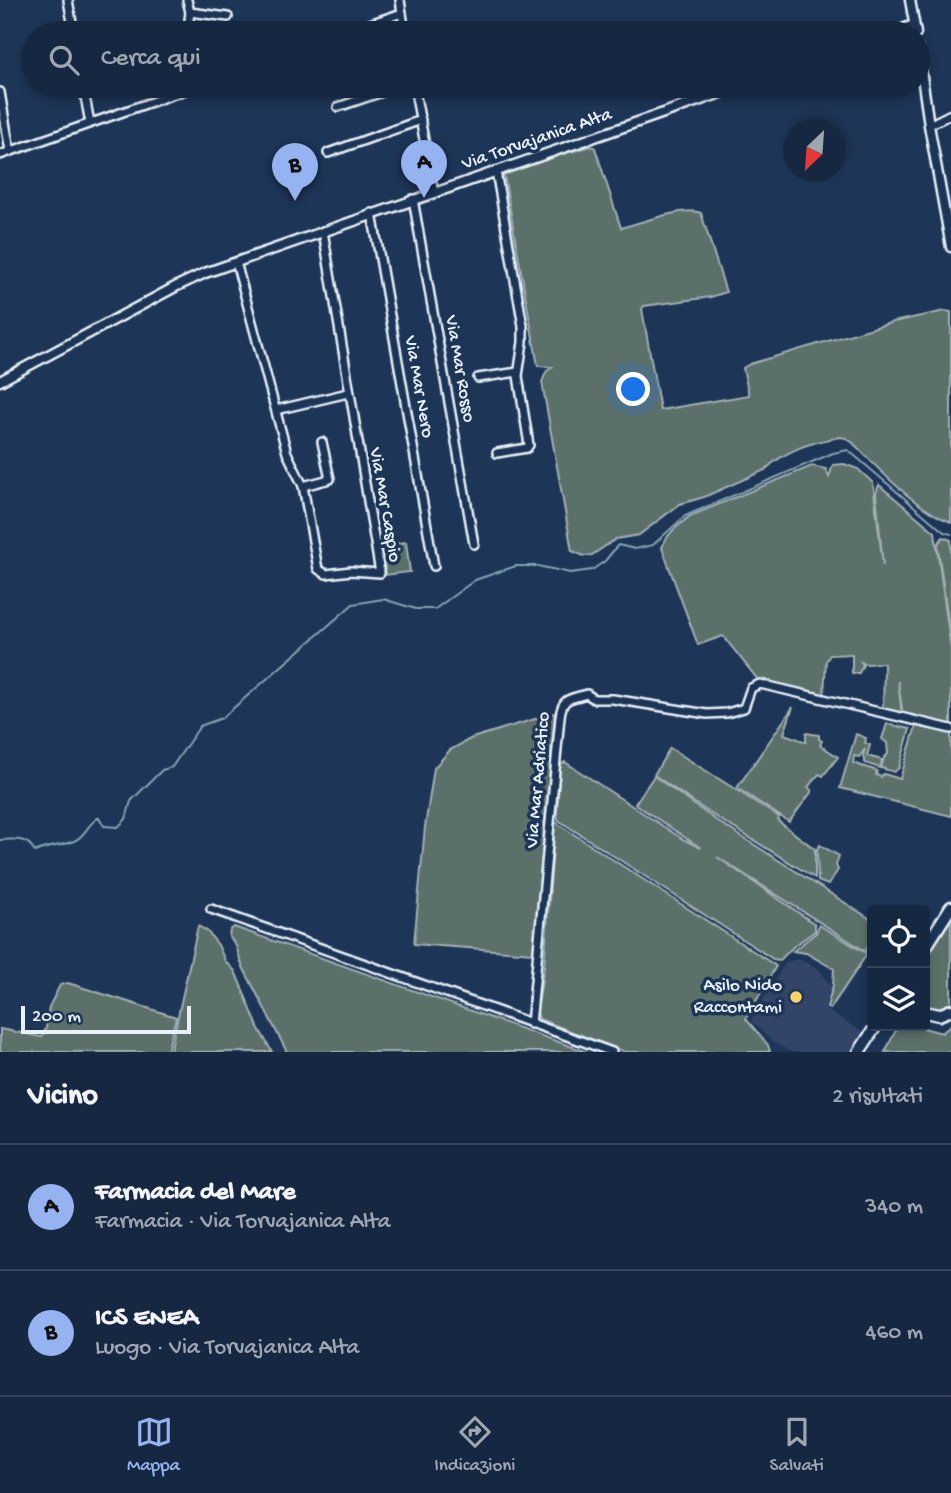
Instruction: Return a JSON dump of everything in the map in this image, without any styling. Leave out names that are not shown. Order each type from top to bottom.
[{"type":"main road","points":[[930,940],[951,906]]},
{"type":"main road","points":[[930,1013],[939,1015],[951,1010]]},
{"type":"main road","points":[[859,1052],[873,1031]]},
{"type":"street","points":[[68,0],[72,21]]},
{"type":"street","points":[[187,0],[189,21]]},
{"type":"street","points":[[400,0],[403,21]]},
{"type":"street","points":[[910,0],[914,21]]},
{"type":"street","points":[[190,12],[228,17]]},
{"type":"street","points":[[378,21],[402,13]]},
{"type":"street","points":[[0,92],[10,151]]},
{"type":"street","points":[[85,98],[90,122]]},
{"type":"street","points":[[0,155],[161,98]]},
{"type":"street","points":[[338,107],[365,98]]},
{"type":"street","points":[[416,98],[434,193]]},
{"type":"street","name":"Via Torvajanica Alta","points":[[0,380],[177,286],[236,262],[706,98]]},
{"type":"street","points":[[925,98],[951,247]]},
{"type":"street","points":[[929,125],[951,114]]},
{"type":"street","points":[[328,153],[421,120]]},
{"type":"street","points":[[496,171],[523,326],[518,372],[529,445],[527,448],[497,453]]},
{"type":"street","name":"Via Mar Rosso","points":[[412,199],[474,544]]},
{"type":"street","name":"Via Mar Nero","points":[[372,213],[434,565]]},
{"type":"street","name":"Via Mar Caspio","points":[[303,486],[319,570],[326,574],[351,571],[380,573],[348,394],[323,231]]},
{"type":"street","points":[[236,262],[287,453],[303,486],[330,479],[322,442]]},
{"type":"street","points":[[478,379],[518,372]]},
{"type":"street","points":[[276,410],[348,394]]},
{"type":"street","name":"Via Mar Adriatico","points":[[531,1024],[560,712],[565,701],[587,694],[594,699],[611,698],[721,714],[744,708],[751,688],[760,684],[951,729]]},
{"type":"street","points":[[211,909],[612,1052]]},
{"type":"shaded area","name":"Asilo Nido Raccontami","points":[[799,959],[819,969],[831,986],[825,1009],[863,1032],[851,1052],[791,1052],[772,1042],[751,1020],[786,962]]},
{"type":"green space","points":[[592,146],[595,148],[621,228],[673,213],[701,213],[726,292],[711,297],[644,306],[642,309],[660,410],[749,395],[743,368],[750,364],[893,322],[951,312],[951,522],[924,508],[853,443],[840,437],[800,448],[781,457],[765,470],[704,497],[680,504],[639,535],[616,539],[592,555],[584,556],[572,551],[542,382],[546,372],[552,367],[538,366],[504,176],[505,169]]},
{"type":"green space","points":[[844,464],[858,469],[873,483],[883,566],[876,493],[879,485],[935,532],[951,650],[951,728],[903,716],[898,681],[902,716],[883,712],[882,663],[861,662],[863,665],[859,673],[852,673],[852,654],[830,655],[826,661],[824,695],[759,681],[723,636],[698,645],[662,548],[670,534],[690,516],[812,466],[826,469],[829,477],[833,465]]},
{"type":"green space","points":[[943,537],[951,540],[951,641],[938,549]]},
{"type":"green space","points":[[406,542],[410,572],[385,575],[380,546]]},
{"type":"green space","points":[[793,707],[784,734],[806,742],[806,733],[819,735],[822,741],[820,745],[838,757],[823,776],[819,774],[808,787],[812,791],[789,822],[737,788]]},
{"type":"green space","points":[[555,713],[533,953],[414,944],[425,827],[434,768],[450,750],[472,738]]},
{"type":"green space","points":[[887,724],[910,729],[899,768],[894,772],[881,768],[888,754],[887,743],[882,739]]},
{"type":"green space","points":[[916,726],[951,733],[951,816],[840,788],[856,734],[866,738],[865,743],[870,745],[867,756],[882,760],[880,768],[865,763],[865,749],[859,757],[854,756],[853,763],[877,771],[876,775],[881,777],[884,774],[900,779]]},
{"type":"green space","points":[[670,748],[779,817],[778,821],[815,849],[815,878],[711,814],[654,775]]},
{"type":"green space","points":[[565,762],[684,840],[701,848],[635,804],[654,776],[717,821],[867,917],[867,948],[865,951],[717,857],[815,924],[815,931],[780,960],[773,959],[558,820],[560,765]]},
{"type":"green space","points":[[555,822],[776,966],[746,1019],[768,1045],[770,1052],[625,1052],[539,1019],[537,1012],[544,966]]},
{"type":"green space","points":[[820,845],[839,856],[836,865],[838,870],[828,885],[818,881],[817,849]]},
{"type":"green space","points":[[951,919],[951,1006],[942,1011],[930,1010],[930,953]]},
{"type":"green space","points":[[819,925],[867,954],[830,1009],[827,1007],[834,969],[806,953],[793,951],[816,933]]},
{"type":"green space","points":[[198,926],[207,931],[218,945],[225,961],[235,971],[258,1027],[272,1052],[170,1052]]},
{"type":"green space","points":[[234,927],[587,1052],[287,1052],[229,936]]},
{"type":"green space","points":[[68,983],[176,1017],[167,1052],[0,1052],[0,1029],[42,1037],[49,1007],[60,985]]},
{"type":"green space","points":[[951,1025],[951,1052],[885,1052],[896,1031],[930,1030],[942,1033]]},
{"type":"waterway","points":[[0,840],[25,841],[35,852],[78,839],[99,817],[104,826],[118,827],[126,819],[131,801],[162,770],[172,767],[200,726],[222,718],[353,604],[383,599],[416,609],[435,609],[475,580],[516,566],[538,566],[570,573],[592,570],[605,561],[618,545],[635,549],[653,545],[685,516],[833,453],[848,450],[944,532],[951,534]]},
{"type":"place","name":"Farmacia del Mare","points":[[424,198]]},
{"type":"place","name":"ICS ENEA","points":[[295,201]]},
{"type":"place","name":"Asilo Nido Raccontami","points":[[796,997]]}]
